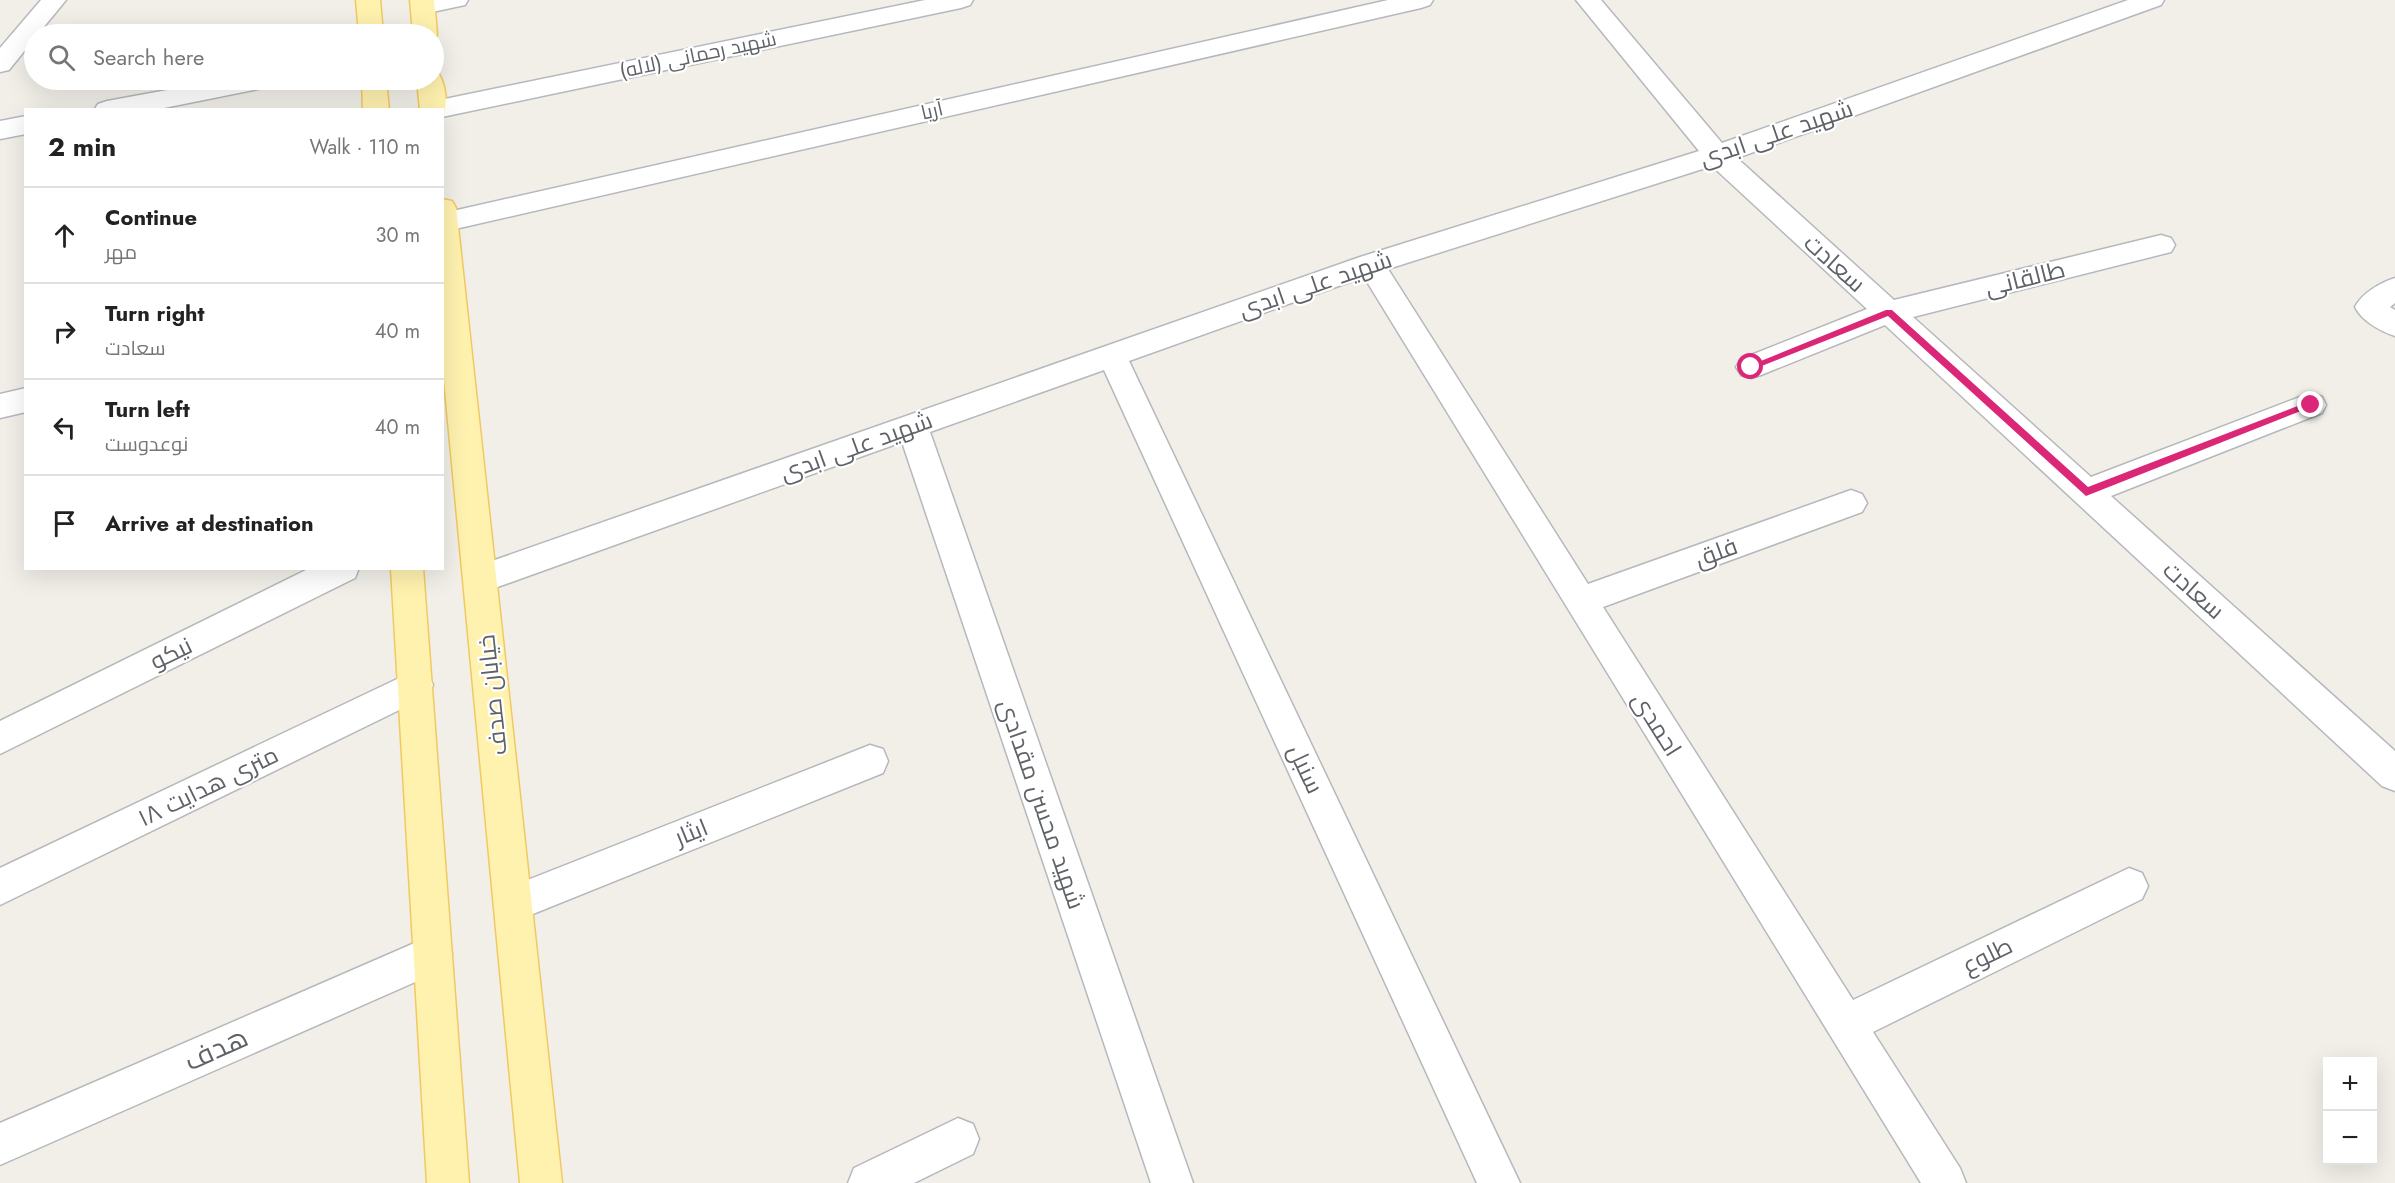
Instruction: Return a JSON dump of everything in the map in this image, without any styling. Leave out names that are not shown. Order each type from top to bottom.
[{"type":"main road","points":[[368,0],[370,24]]},
{"type":"main road","points":[[422,3],[424,24]]},
{"type":"main road","points":[[375,90],[376,108]]},
{"type":"main road","points":[[431,90],[434,108]]},
{"type":"main road","name":"خیابان صدف","points":[[444,225],[541,1183]]},
{"type":"main road","points":[[407,570],[416,685],[444,1181]]},
{"type":"street","points":[[34,24],[54,0]]},
{"type":"street","points":[[422,3],[456,0]]},
{"type":"street","name":"شهید رحمانی (لاله)","points":[[444,108],[961,0]]},
{"type":"street","name":"آریا","points":[[444,215],[1421,0]]},
{"type":"street","name":"سعادت","points":[[1588,0],[1717,155],[2086,492],[2391,763]]},
{"type":"street","name":"شهید علی ابدی","points":[[481,579],[1370,264],[1717,155],[2152,0]]},
{"type":"street","points":[[0,64],[24,36]]},
{"type":"street","points":[[117,108],[211,90]]},
{"type":"street","points":[[0,130],[24,125]]},
{"type":"street","name":"طالقانی","points":[[1751,367],[1889,312],[2161,245]]},
{"type":"street","name":"احمدی","points":[[1370,264],[1945,1183]]},
{"type":"street","points":[[2395,289],[2369,307],[2395,326]]},
{"type":"street","name":"سنبل","points":[[1112,356],[1499,1183]]},
{"type":"street","points":[[0,406],[24,400]]},
{"type":"street","points":[[2086,492],[2311,405]]},
{"type":"street","name":"شهید محسن مقدادی","points":[[912,426],[1173,1183]]},
{"type":"street","name":"فلق","points":[[1581,602],[1851,503]]},
{"type":"street","name":"نیکو","points":[[0,738],[339,570]]},
{"type":"street","name":"۱۸ متری هدایت","points":[[0,886],[416,685]]},
{"type":"street","name":"ایثار","points":[[513,904],[870,761]]},
{"type":"street","name":"طلوع","points":[[1846,1024],[2128,886]]},
{"type":"street","name":"هدف","points":[[0,1144],[432,954]]},
{"type":"street","points":[[869,1183],[958,1139]]},
{"type":"route","points":[[1751,367],[1889,312],[2086,492],[2311,405]]}]
